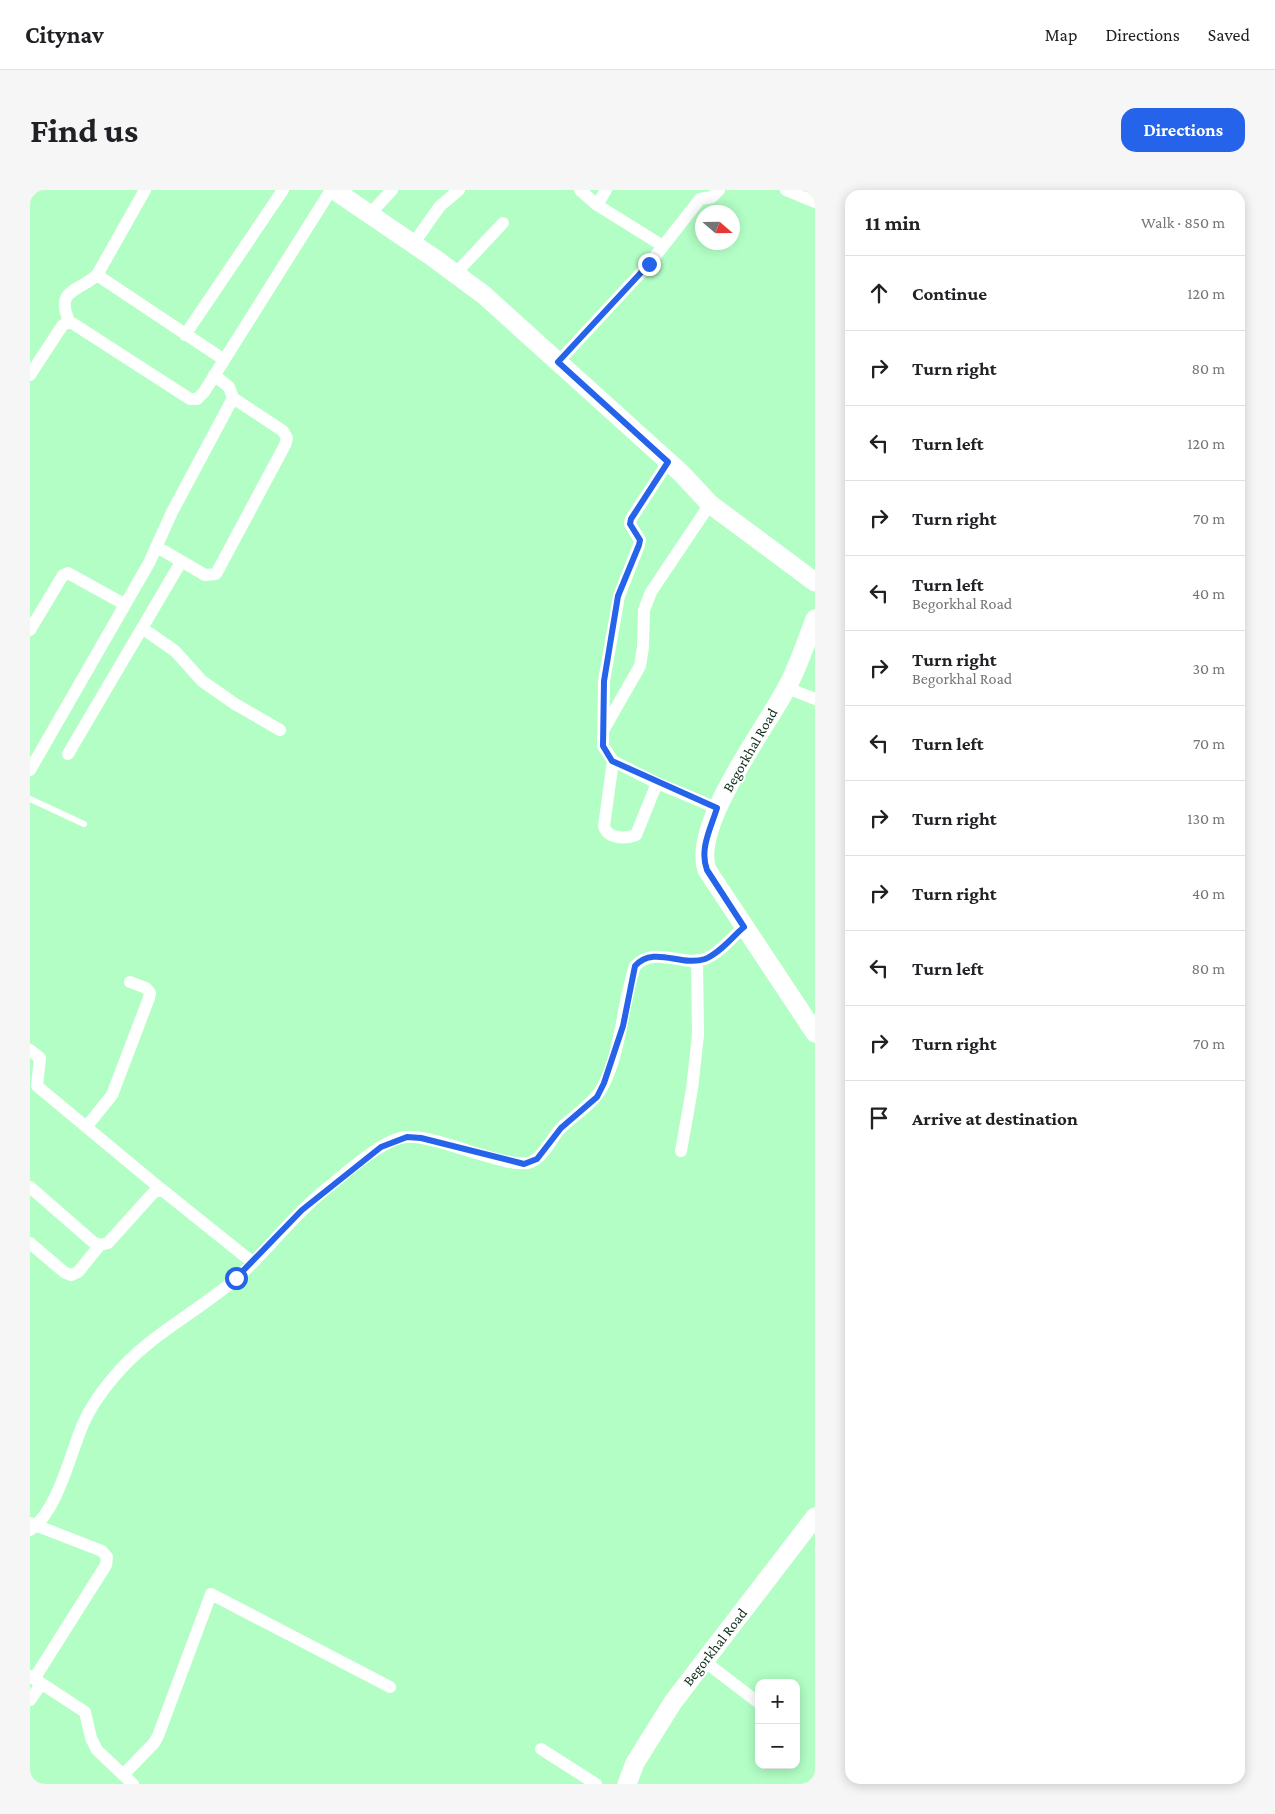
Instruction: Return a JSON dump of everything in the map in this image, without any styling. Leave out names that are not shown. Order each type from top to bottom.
[{"type":"street","points":[[145,190],[97,274],[87,284],[70,292],[64,299],[63,308],[69,321],[190,398],[197,399],[204,392],[223,359],[332,190],[456,273],[512,320],[668,462],[710,504],[815,582]]},
{"type":"street","points":[[185,335],[283,190]]},
{"type":"street","points":[[369,214],[392,190]]},
{"type":"street","points":[[413,244],[440,206],[459,190]]},
{"type":"street","points":[[580,190],[597,204],[663,246]]},
{"type":"street","points":[[597,204],[606,190]]},
{"type":"street","points":[[558,362],[663,246],[700,199],[712,197],[719,190]]},
{"type":"street","points":[[786,190],[815,202]]},
{"type":"street","points":[[456,273],[503,224]]},
{"type":"street","points":[[97,274],[223,359]]},
{"type":"street","points":[[30,375],[62,326],[69,321]]},
{"type":"street","points":[[157,547],[205,575],[216,574],[287,438],[283,431],[233,398],[229,387],[214,375]]},
{"type":"street","points":[[30,770],[157,547],[172,512],[233,398]]},
{"type":"street","points":[[668,462],[631,519],[630,524],[640,540],[618,596],[604,681],[603,746],[612,761],[656,783],[717,808]]},
{"type":"street","points":[[604,731],[640,666],[644,647],[644,610],[651,592],[710,504]]},
{"type":"street","points":[[68,754],[181,562]]},
{"type":"street","points":[[30,630],[63,575],[68,573],[124,604]]},
{"type":"street","name":"Begorkhal Road","points":[[815,619],[787,688],[746,754],[717,808],[704,849],[703,860],[707,870],[815,1033]]},
{"type":"street","points":[[142,628],[174,651],[202,681],[280,730]]},
{"type":"street","points":[[787,688],[815,699]]},
{"type":"street","points":[[612,761],[604,826],[605,832],[610,836],[629,837],[636,835],[656,783]]},
{"type":"street","points":[[30,1700],[35,1680],[106,1565],[107,1557],[102,1550],[32,1527],[46,1513],[57,1492],[84,1422],[114,1376],[141,1349],[236,1278],[323,1191],[381,1147],[396,1139],[407,1137],[421,1138],[524,1164],[537,1159],[561,1128],[597,1097],[604,1083],[623,1026],[635,966],[640,960],[652,956],[697,960],[712,954],[744,927]]},
{"type":"street","points":[[681,1151],[692,1089],[698,1035],[697,960]]},
{"type":"street","points":[[87,1126],[112,1095],[149,998],[150,993],[146,988],[130,982]]},
{"type":"street","points":[[30,1050],[40,1058],[37,1086],[252,1262]]},
{"type":"street","points":[[30,1187],[93,1242],[100,1245]]},
{"type":"street","points":[[30,1243],[64,1272],[71,1275],[78,1272],[100,1245],[108,1243],[153,1193],[161,1189]]},
{"type":"street","name":"Begorkhal Road","points":[[627,1784],[645,1746],[704,1661],[815,1517]]},
{"type":"street","points":[[123,1775],[154,1744],[158,1736],[211,1594],[390,1687]]},
{"type":"street","points":[[704,1661],[755,1700]]},
{"type":"street","points":[[35,1680],[79,1706],[85,1712],[91,1738],[97,1750],[133,1784]]},
{"type":"street","points":[[541,1749],[596,1784]]},
{"type":"lane","points":[[30,799],[84,824]]},
{"type":"route","points":[[236,1278],[323,1191],[381,1147],[396,1139],[407,1137],[421,1138],[524,1164],[537,1159],[561,1128],[597,1097],[604,1083],[623,1026],[632,975],[635,966],[640,960],[652,956],[705,959],[744,927],[707,870],[703,860],[704,849],[717,808],[656,783],[612,761],[606,754],[603,746],[604,681],[613,636],[618,596],[640,540],[632,529],[631,519],[668,462],[558,362],[649,264]]}]
